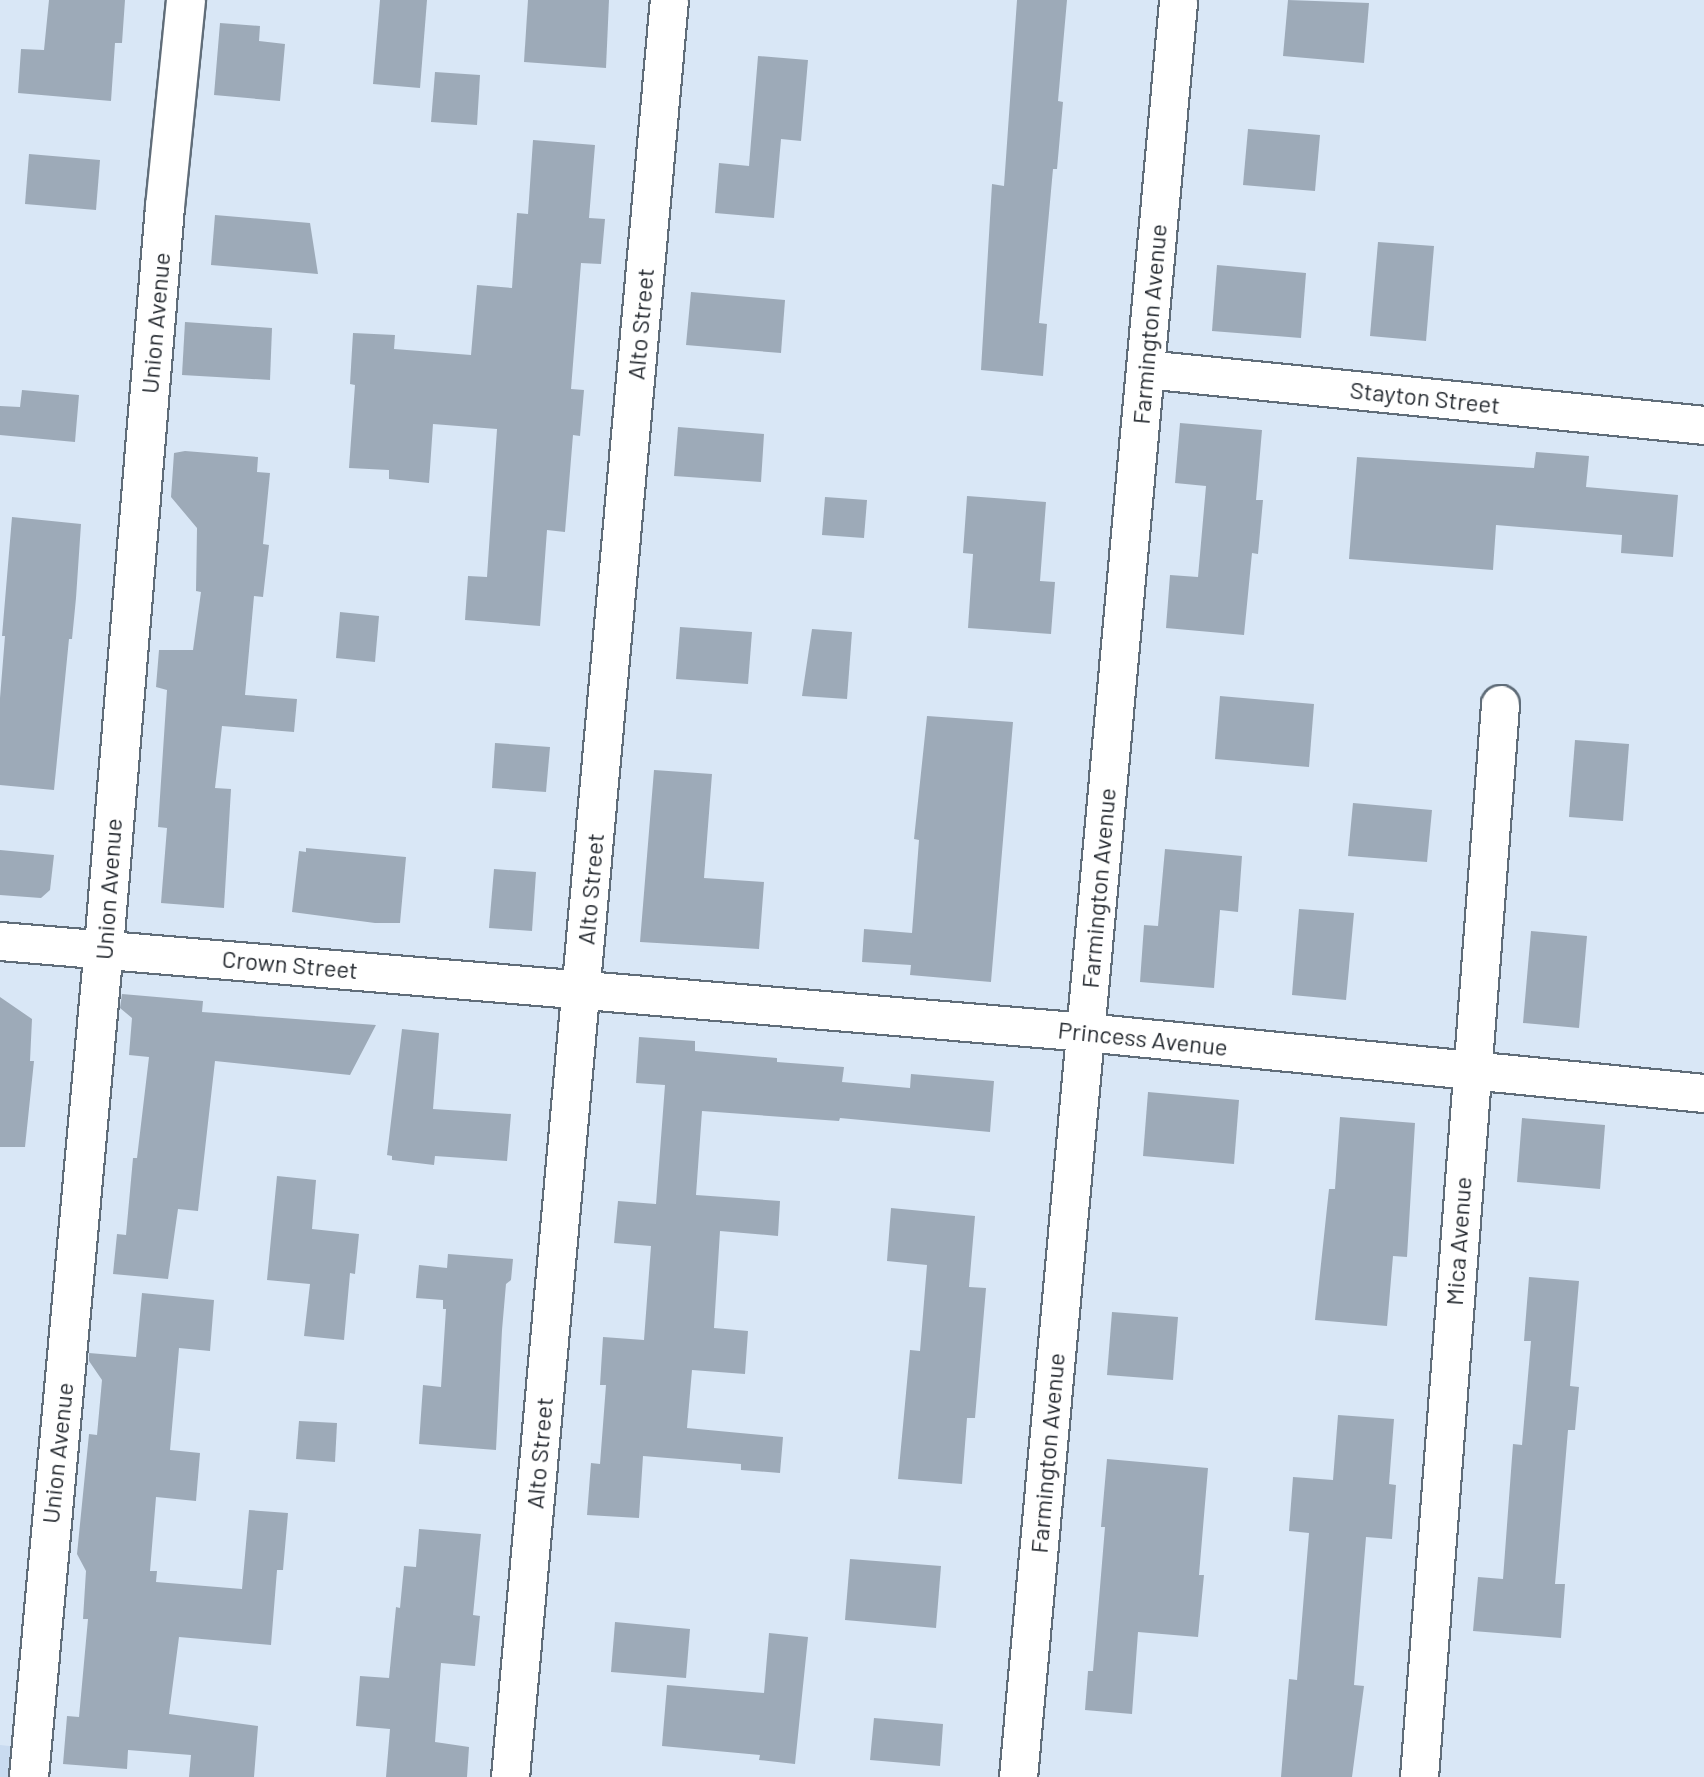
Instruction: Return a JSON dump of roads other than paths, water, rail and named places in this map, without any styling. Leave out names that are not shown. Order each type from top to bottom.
[{"type":"main road","name":"Union Avenue","points":[[29,1777],[186,0]]},
{"type":"street","name":"Alto Street","points":[[510,1777],[669,0]]},
{"type":"street","name":"Farmington Avenue","points":[[1018,1777],[1178,0]]},
{"type":"street","name":"Stayton Street","points":[[1145,369],[1704,425]]},
{"type":"street","name":"Mica Avenue","points":[[1419,1777],[1500,704]]},
{"type":"street","name":"Crown Street","points":[[0,940],[581,989]]},
{"type":"street","name":"Princess Avenue","points":[[581,989],[1085,1032],[1704,1093]]}]
